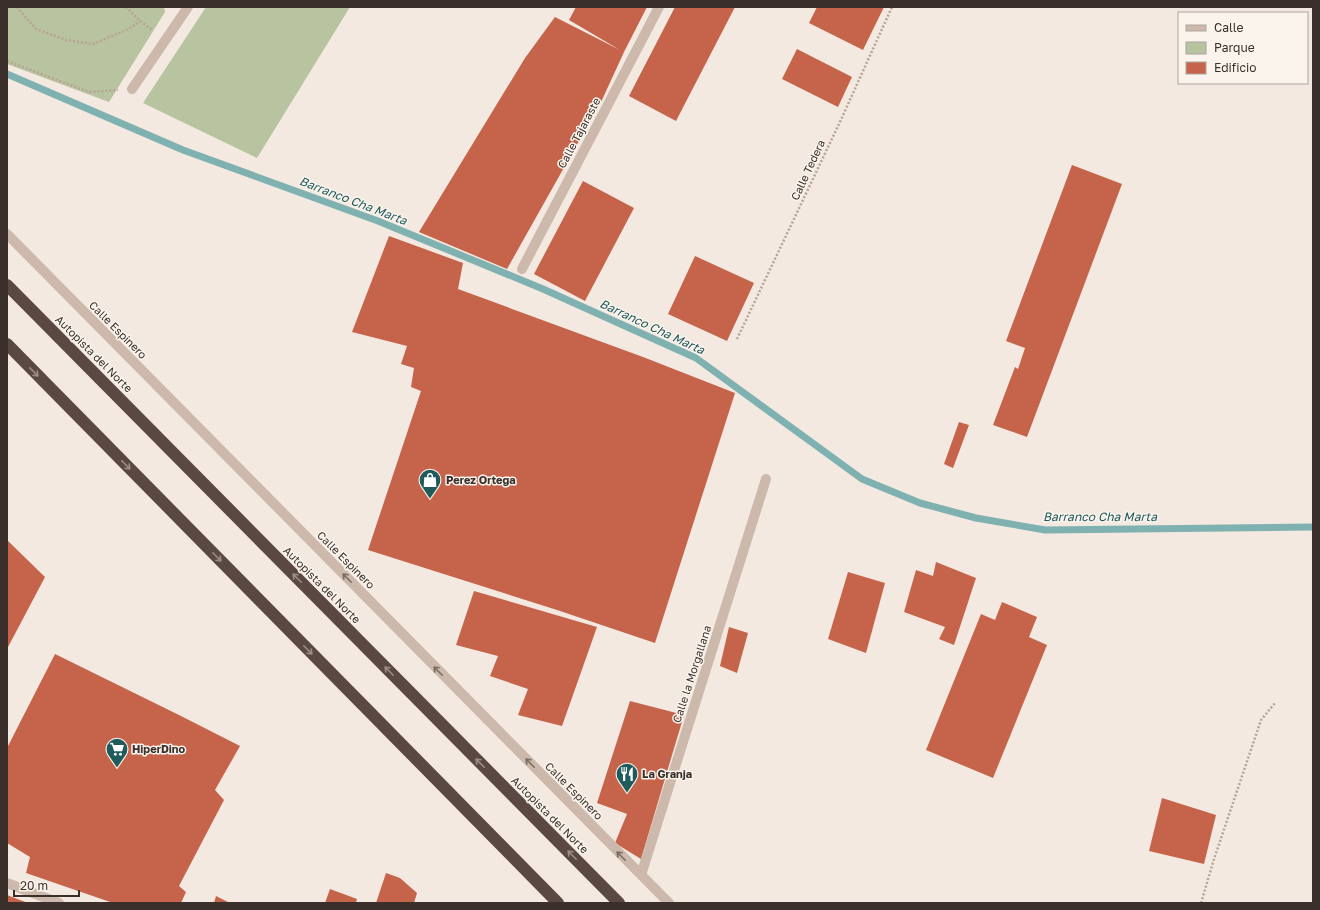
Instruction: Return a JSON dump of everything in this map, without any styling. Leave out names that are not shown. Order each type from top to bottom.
[{"type":"highway","name":"Autopista del Norte","points":[[7,285],[619,903]]},
{"type":"highway","points":[[7,344],[558,903]]},
{"type":"street","points":[[132,89],[188,7]]},
{"type":"street","name":"Calle Tajaraste","points":[[522,269],[659,7]]},
{"type":"street","name":"Calle Espinero","points":[[7,234],[669,903]]},
{"type":"street","name":"Calle la Morgallana","points":[[640,875],[766,479]]},
{"type":"street","points":[[7,883],[58,903]]},
{"type":"path","points":[[17,7],[36,28],[66,40],[93,44],[129,29],[140,21]]},
{"type":"path","points":[[126,7],[140,21],[165,40]]},
{"type":"path","name":"Calle Tedera","points":[[738,339],[892,7]]},
{"type":"path","points":[[7,61],[89,92],[132,89]]},
{"type":"path","points":[[1202,903],[1214,859],[1261,720],[1274,703]]},
{"type":"green space","points":[[7,7],[164,7],[165,12],[109,102],[7,64]]},
{"type":"green space","points":[[206,7],[350,7],[257,158],[143,103]]},
{"type":"building","points":[[576,7],[647,7],[602,100],[507,269],[419,232],[525,58],[555,17],[620,50],[569,20]]},
{"type":"building","points":[[675,7],[735,7],[676,121],[629,96]]},
{"type":"building","points":[[817,7],[884,7],[863,50],[809,23]]},
{"type":"building","points":[[797,49],[852,77],[838,107],[782,79]]},
{"type":"building","points":[[1072,165],[1122,184],[1027,437],[993,425],[1015,367],[1018,369],[1025,348],[1006,341]]},
{"type":"building","points":[[583,181],[634,208],[585,301],[534,274]]},
{"type":"building","points":[[389,236],[463,263],[458,289],[643,357],[735,393],[655,643],[368,550],[421,391],[411,387],[414,368],[401,364],[407,346],[352,332]]},
{"type":"building","points":[[695,256],[754,283],[727,341],[668,314]]},
{"type":"building","points":[[959,422],[969,425],[953,468],[944,464]]},
{"type":"building","points":[[7,540],[45,577],[7,649]]},
{"type":"building","points":[[936,562],[976,578],[954,645],[939,639],[945,627],[904,612],[916,570],[933,576]]},
{"type":"building","points":[[848,572],[885,583],[866,653],[828,639]]},
{"type":"building","points":[[474,591],[597,627],[562,726],[518,715],[528,689],[490,676],[498,656],[456,645]]},
{"type":"building","points":[[1002,602],[1037,617],[1029,637],[1047,645],[993,778],[926,750],[981,614],[995,620]]},
{"type":"building","points":[[729,627],[748,633],[737,673],[720,666]]},
{"type":"building","name":"HiperDino","points":[[55,654],[240,746],[215,790],[224,800],[179,886],[186,892],[181,903],[113,903],[26,873],[30,857],[7,843],[7,748]]},
{"type":"building","points":[[630,701],[684,715],[641,859],[615,843],[627,814],[597,803]]},
{"type":"building","points":[[1162,798],[1216,815],[1204,864],[1149,851]]},
{"type":"building","points":[[386,873],[400,878],[417,893],[414,903],[376,903]]},
{"type":"building","points":[[330,889],[357,899],[356,903],[325,903]]},
{"type":"building","points":[[7,895],[28,903],[7,903]]},
{"type":"building","points":[[216,896],[230,903],[214,903]]},
{"type":"waterway","name":"Barranco Cha Marta","points":[[7,74],[183,150],[378,221],[543,289],[696,358],[862,479],[920,503],[976,518],[1045,530],[1313,527]]},
{"type":"place","name":"Perez Ortega","points":[[430,500]]},
{"type":"place","name":"HiperDino","points":[[117,768]]},
{"type":"place","name":"La Granja","points":[[627,794]]}]
